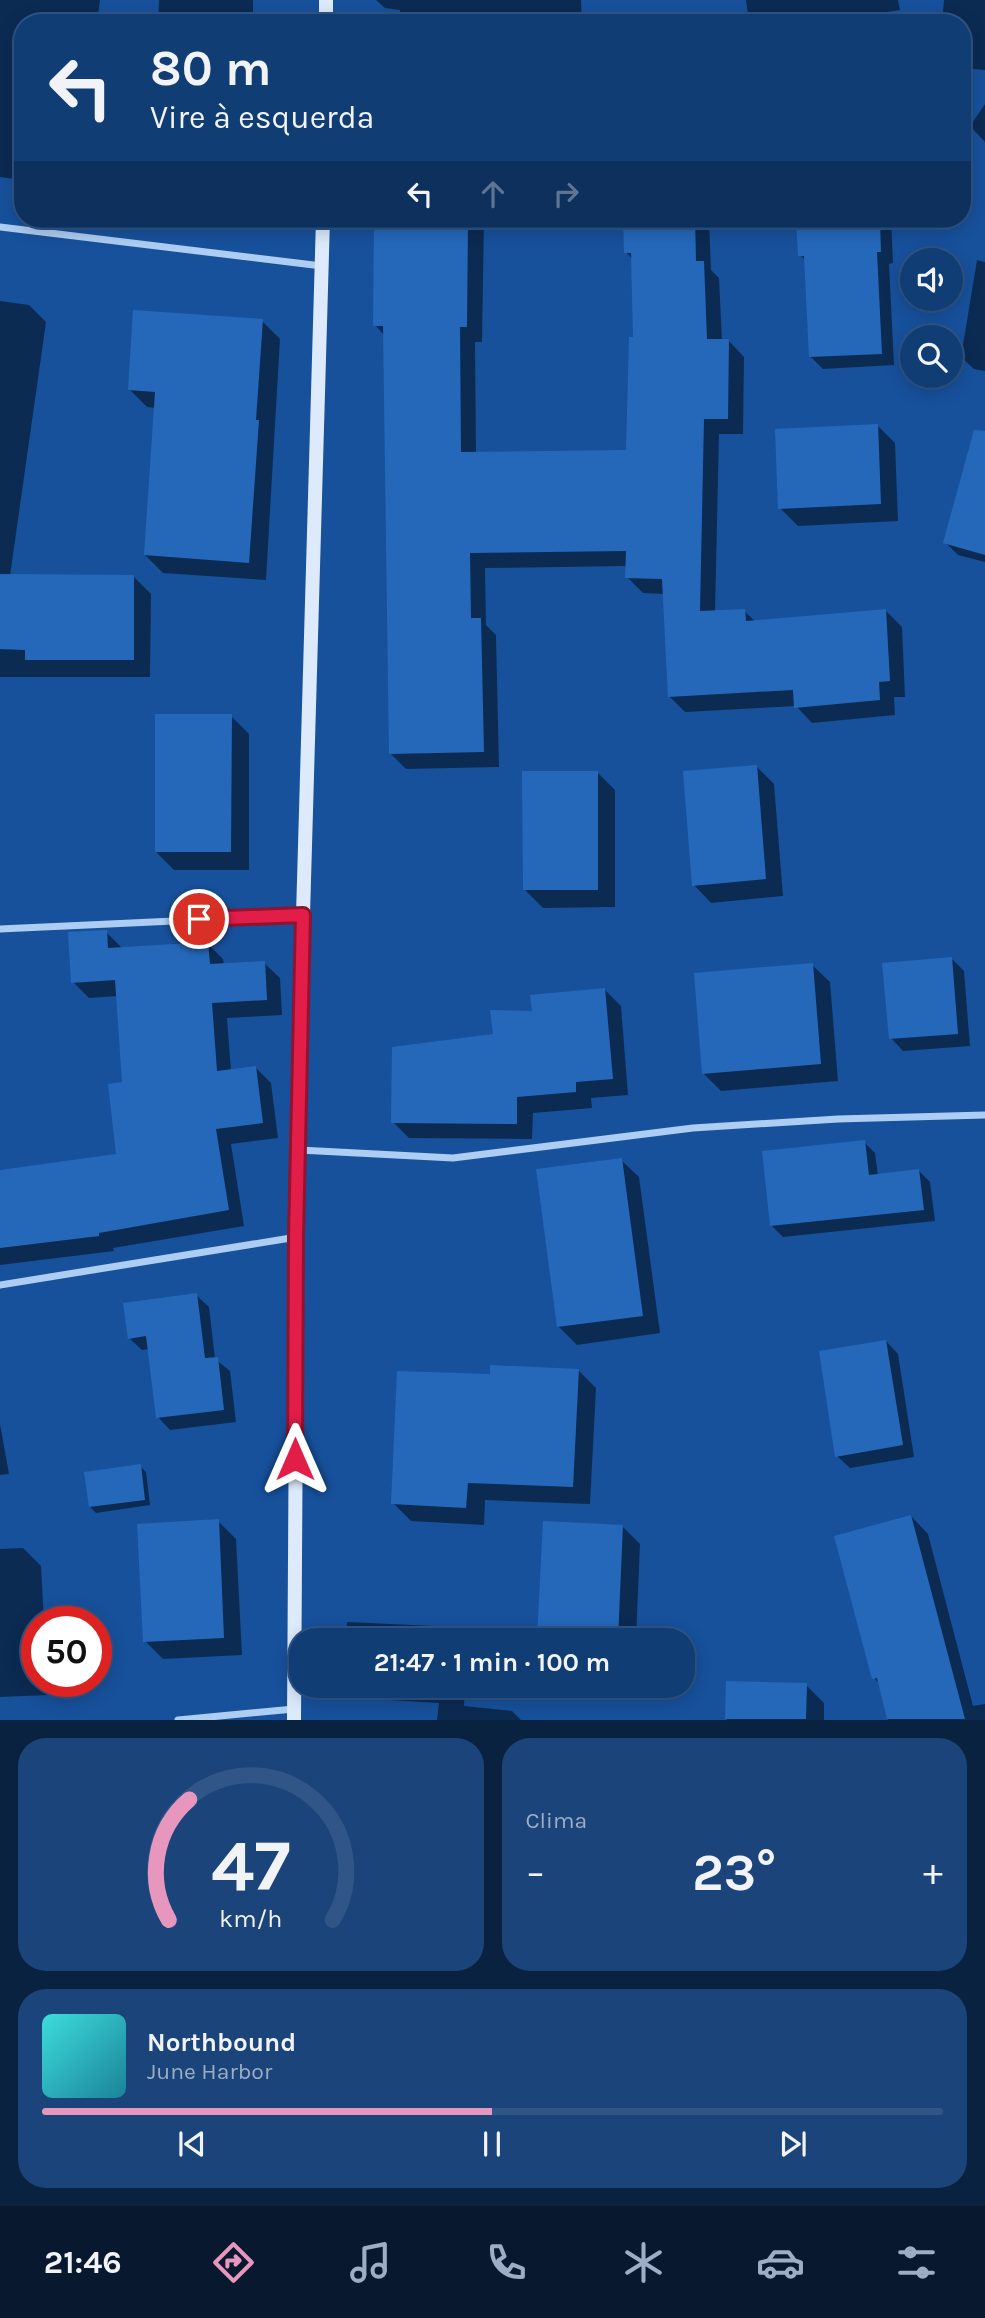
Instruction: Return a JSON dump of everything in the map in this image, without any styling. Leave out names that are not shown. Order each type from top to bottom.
[{"type":"main road","points":[[294,1714],[296,1237],[323,228]]},
{"type":"street","points":[[0,227],[322,266]]},
{"type":"street","points":[[0,929],[303,915]]},
{"type":"street","points":[[299,1150],[453,1158],[693,1128],[838,1119],[985,1115]]},
{"type":"street","points":[[0,1285],[296,1237]]},
{"type":"street","points":[[178,1720],[294,1714]]},
{"type":"building","points":[[374,228],[468,228],[467,327],[460,327],[461,452],[626,450],[629,337],[633,337],[631,253],[624,253],[623,228],[695,228],[696,261],[704,261],[707,339],[729,339],[728,419],[704,419],[700,611],[745,609],[746,621],[886,609],[890,681],[879,682],[880,700],[794,708],[793,690],[668,697],[662,579],[625,578],[626,551],[470,553],[471,618],[481,618],[484,752],[389,754],[383,326],[373,326]]},
{"type":"building","points":[[796,228],[880,228],[881,252],[877,252],[882,354],[809,357],[804,256],[798,256]]},
{"type":"building","points":[[133,310],[263,319],[249,563],[144,555],[155,392],[128,390]]},
{"type":"building","points":[[878,424],[881,504],[778,509],[775,429]]},
{"type":"building","points":[[974,430],[985,431],[985,555],[943,543]]},
{"type":"building","points":[[0,574],[134,575],[134,660],[25,660],[25,650],[0,649]]},
{"type":"building","points":[[155,714],[232,714],[231,852],[155,852]]},
{"type":"building","points":[[757,765],[766,879],[692,886],[683,771]]},
{"type":"building","points":[[522,771],[598,771],[598,890],[523,890]]},
{"type":"building","points":[[107,930],[108,948],[208,942],[210,964],[265,961],[267,1000],[212,1003],[217,1071],[256,1066],[263,1123],[216,1129],[229,1210],[99,1233],[99,1236],[0,1248],[0,1170],[116,1154],[108,1084],[122,1082],[115,980],[71,983],[68,932]]},
{"type":"building","points":[[952,957],[958,1034],[889,1039],[882,963]]},
{"type":"building","points":[[813,963],[821,1064],[702,1074],[694,973]]},
{"type":"building","points":[[605,988],[613,1079],[576,1082],[576,1092],[517,1097],[517,1124],[391,1123],[392,1047],[493,1034],[490,1010],[532,1011],[530,995]]},
{"type":"building","points":[[865,1140],[869,1175],[919,1169],[924,1210],[770,1226],[762,1151]]},
{"type":"building","points":[[622,1158],[643,1316],[557,1327],[536,1169]]},
{"type":"building","points":[[197,1293],[205,1358],[218,1357],[224,1410],[156,1418],[146,1336],[128,1339],[123,1303]]},
{"type":"building","points":[[886,1340],[903,1445],[835,1457],[819,1351]]},
{"type":"building","points":[[490,1365],[579,1369],[573,1487],[468,1483],[466,1508],[391,1504],[397,1371],[490,1374]]},
{"type":"building","points":[[141,1464],[145,1500],[89,1507],[84,1472]]},
{"type":"building","points":[[911,1515],[965,1719],[887,1719],[877,1678],[872,1679],[834,1536]]},
{"type":"building","points":[[219,1519],[224,1638],[143,1642],[137,1524]]},
{"type":"building","points":[[543,1521],[623,1525],[619,1628],[538,1628]]},
{"type":"building","points":[[726,1681],[807,1683],[806,1719],[725,1719]]},
{"type":"route","points":[[199,919],[303,915],[296,1237],[295,1459]]}]
